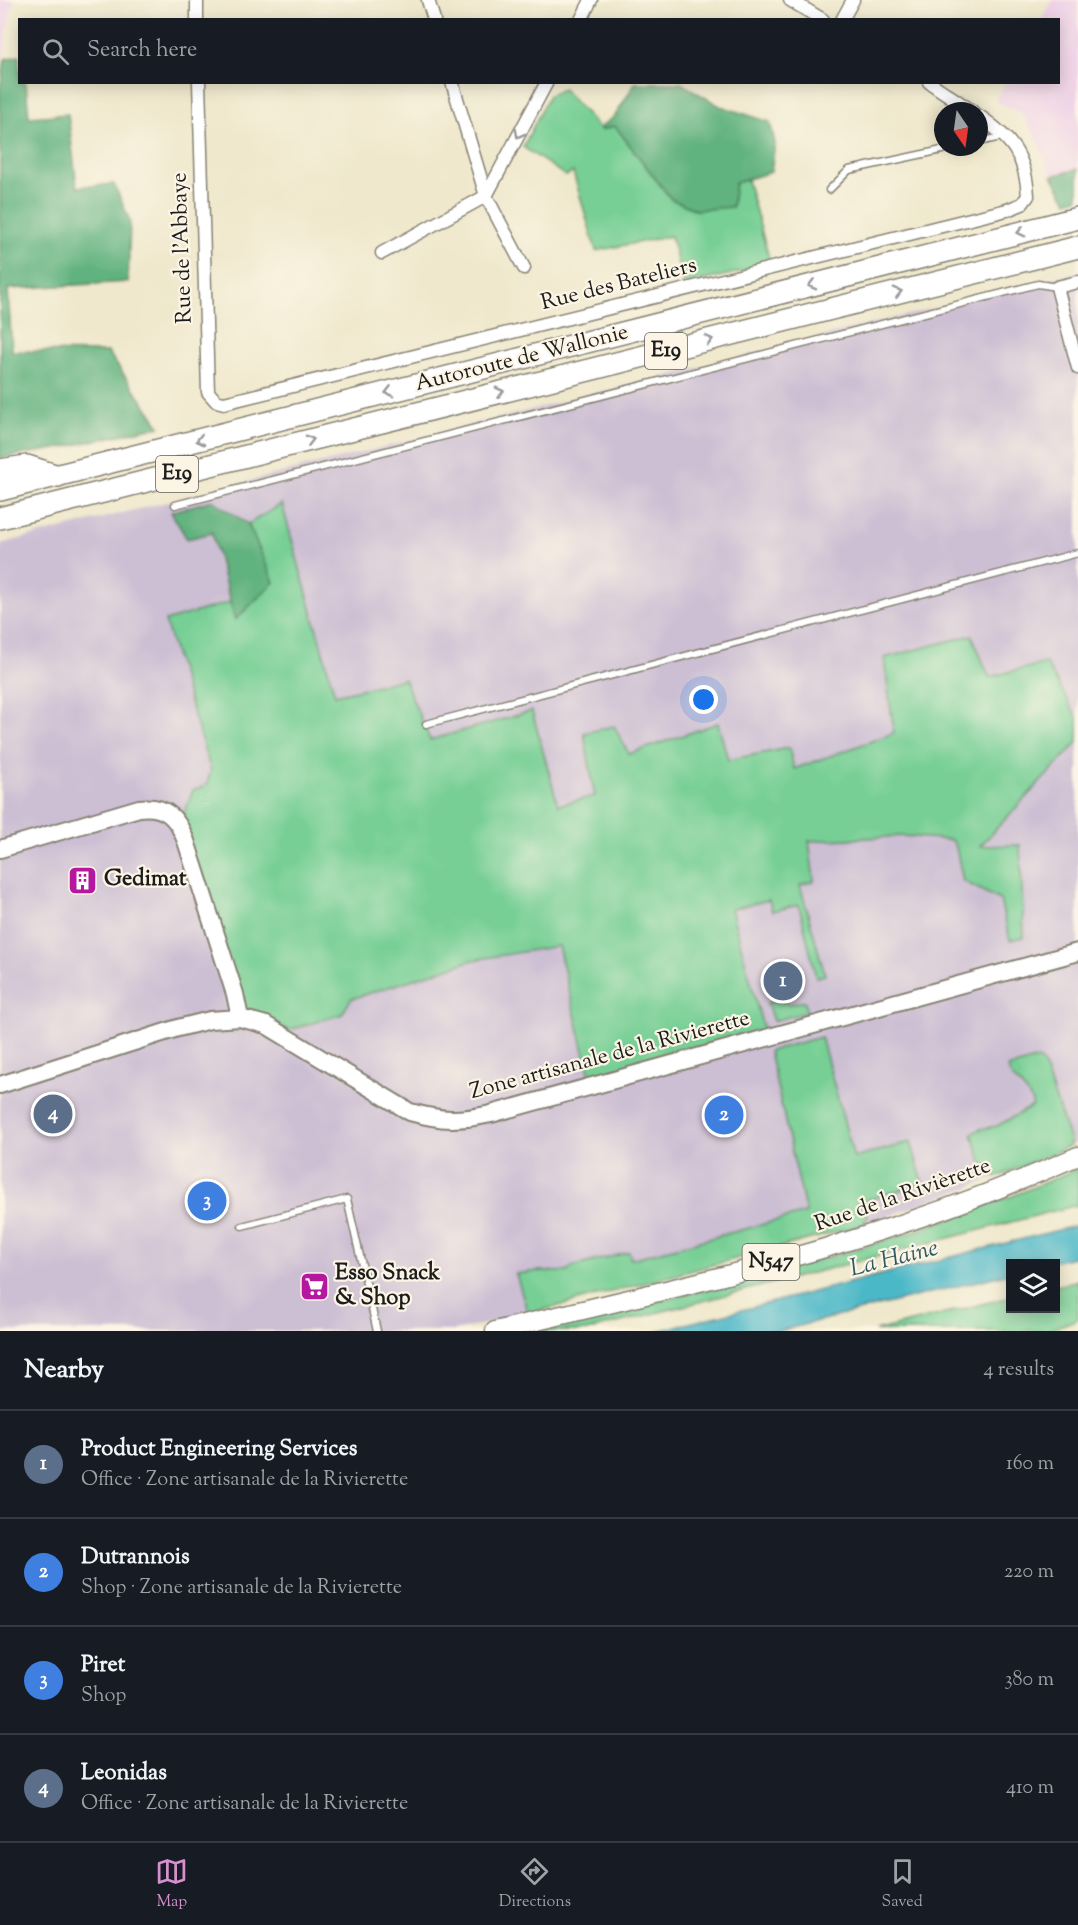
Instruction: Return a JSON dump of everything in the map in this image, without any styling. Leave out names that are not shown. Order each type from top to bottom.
[{"type":"highway","name":"Autoroute de Wallonie","points":[[0,490],[1078,218]]},
{"type":"highway","name":"Autoroute de Wallonie","points":[[0,518],[1078,247]]},
{"type":"highway","points":[[0,470],[27,466],[58,476]]},
{"type":"highway","points":[[0,531],[100,493]]},
{"type":"main road","name":"Rue de la Rivièrette","points":[[495,1331],[707,1279],[860,1238],[968,1201],[1078,1156]]},
{"type":"street","points":[[197,0],[197,18]]},
{"type":"street","points":[[428,0],[433,18]]},
{"type":"street","points":[[582,18],[591,0]]},
{"type":"street","points":[[790,0],[820,18]]},
{"type":"street","points":[[843,18],[853,0]]},
{"type":"street","name":"Rue de l'Abbaye","points":[[199,84],[208,392],[216,401],[224,403]]},
{"type":"street","points":[[453,84],[486,196],[524,268]]},
{"type":"street","points":[[382,253],[486,196],[546,84]]},
{"type":"street","points":[[932,84],[959,102]]},
{"type":"street","points":[[988,123],[1005,135]]},
{"type":"street","name":"Rue des Bateliers","points":[[224,403],[983,217],[1022,204],[1029,196],[1026,172],[1016,150],[1005,135]]},
{"type":"street","points":[[1078,282],[1057,287],[1078,368]]},
{"type":"street","points":[[0,849],[139,808],[152,806],[168,813],[180,823],[235,994],[240,1018]]},
{"type":"street","name":"Zone artisanale de la Rivierette","points":[[0,1085],[178,1028],[210,1020],[240,1018],[266,1025],[410,1112],[434,1119],[460,1120],[502,1111],[1078,952]]},
{"type":"lane","points":[[988,140],[1005,135]]},
{"type":"lane","points":[[829,190],[849,170],[934,152]]},
{"type":"lane","points":[[175,505],[1004,292],[1038,284],[1057,287]]},
{"type":"lane","points":[[426,724],[1078,553]]},
{"type":"lane","points":[[242,1226],[347,1199],[377,1331]]},
{"type":"shaded area","points":[[0,0],[13,0],[2,59],[0,59]]},
{"type":"shaded area","points":[[1053,0],[1078,0],[1078,169],[1052,176],[1037,139],[1022,114],[995,101],[1004,84],[1060,84],[1060,18],[1043,18]]},
{"type":"shaded area","points":[[1078,272],[1078,1142],[1005,1174],[863,1225],[528,1314],[454,1331],[0,1331],[0,544]]},
{"type":"green space","points":[[18,56],[18,84],[26,84],[29,117],[68,114],[77,187],[114,184],[130,221],[128,282],[8,289],[12,351],[108,352],[160,426],[61,448],[0,458],[0,89],[5,59]]},
{"type":"green space","points":[[634,84],[683,84],[720,106],[770,122],[775,143],[771,172],[735,183],[732,207],[696,210],[671,199],[615,126],[601,130],[599,128],[615,116]]},
{"type":"green space","points":[[563,89],[601,130],[615,126],[671,199],[696,210],[735,183],[747,180],[771,265],[683,285],[671,236],[596,251],[573,172],[566,176],[523,147],[549,95]]},
{"type":"green space","points":[[1078,169],[1078,198],[1067,201],[1052,176]]},
{"type":"green space","points":[[212,500],[248,524],[274,582],[235,620],[212,533],[187,539],[171,512]]},
{"type":"green space","points":[[282,504],[335,695],[404,679],[430,740],[532,711],[558,805],[595,796],[584,733],[614,726],[629,754],[718,723],[728,760],[789,748],[794,769],[894,733],[884,658],[972,635],[989,677],[1046,663],[1078,719],[1078,742],[980,846],[1020,845],[1024,937],[1010,940],[1000,900],[963,881],[956,847],[952,840],[903,836],[809,841],[814,881],[800,885],[825,975],[816,977],[799,905],[772,911],[769,900],[731,909],[764,1031],[591,1079],[558,946],[473,960],[351,999],[342,1014],[290,1030],[238,1012],[180,823],[193,790],[206,786],[211,771],[165,621],[231,602],[236,619],[274,582],[248,524]]},
{"type":"green space","points":[[781,1000],[788,1004],[805,1001],[807,1012],[773,1021],[767,1003]]},
{"type":"green space","points":[[821,1037],[854,1158],[911,1142],[923,1183],[858,1203],[864,1206],[868,1216],[863,1225],[528,1314],[516,1274],[539,1271],[567,1272],[572,1267],[629,1252],[631,1259],[806,1213],[769,1051]]},
{"type":"green space","points":[[1038,1059],[1043,1063],[1070,1146],[997,1177],[981,1160],[972,1134],[980,1129],[997,1126],[1033,1106],[1031,1099],[1009,1073],[1008,1068]]},
{"type":"green space","points":[[1078,1168],[1078,1205],[586,1331],[531,1331],[740,1281],[878,1243],[1012,1196]]},
{"type":"green space","points":[[1078,1280],[1078,1319],[1046,1331],[875,1331],[1006,1298],[1006,1313],[1060,1313],[1060,1285]]},
{"type":"water","points":[[1078,1225],[1078,1256],[1060,1260],[1006,1259],[1006,1274],[779,1331],[658,1331]]},
{"type":"place","name":"Gedimat","points":[[83,880]]},
{"type":"place","name":"Product Engineering Services","points":[[783,981]]},
{"type":"place","name":"Leonidas","points":[[53,1114]]},
{"type":"place","name":"Dutrannois","points":[[724,1115]]},
{"type":"place","name":"Piret","points":[[207,1201]]},
{"type":"place","name":"Esso Snack & Shop","points":[[314,1287]]},
{"type":"water label","name":"La Haine","points":[[894,1259]]}]
